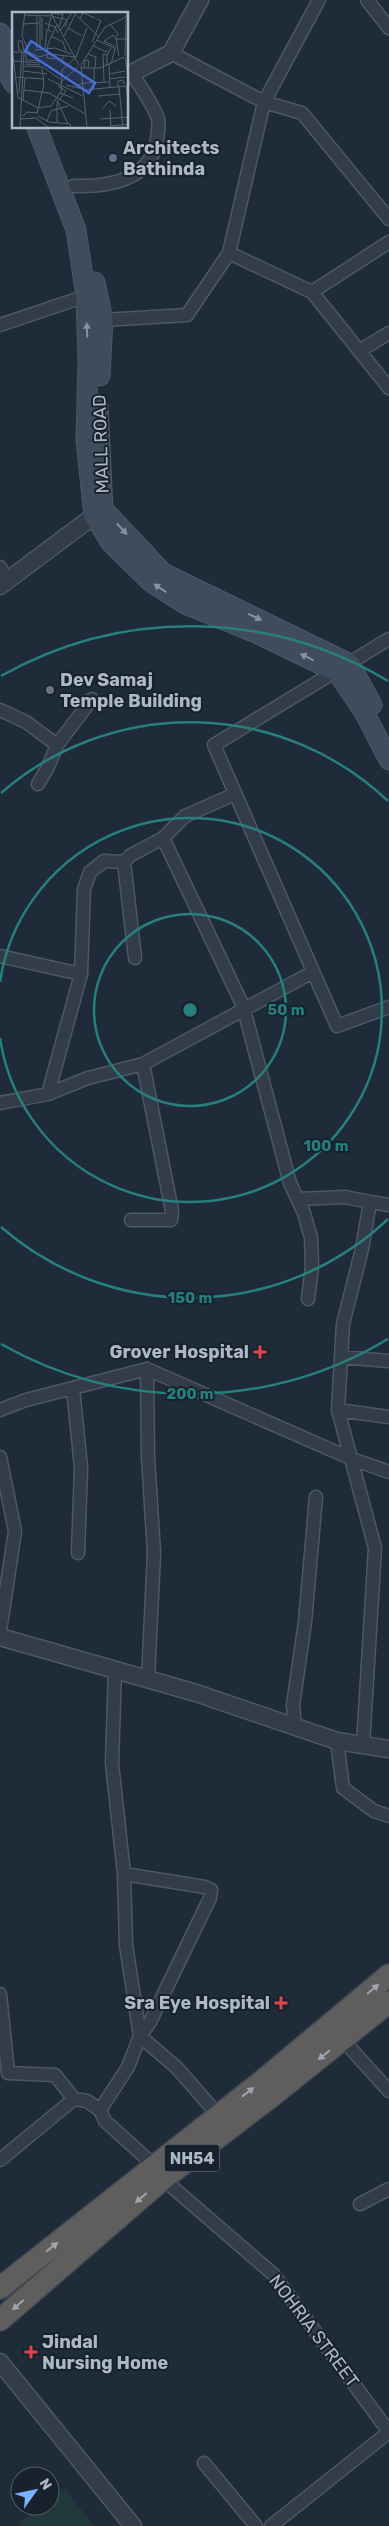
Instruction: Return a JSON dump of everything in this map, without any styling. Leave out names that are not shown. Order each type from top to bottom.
[{"type":"highway","name":"NH54","points":[[0,2320],[219,2116],[389,1976]]},
{"type":"highway","name":"NH54","points":[[3,2281],[160,2172],[343,2040],[389,2002]]},
{"type":"main road","points":[[0,33],[12,52]]},
{"type":"main road","points":[[0,60],[12,81]]},
{"type":"main road","points":[[37,129],[76,230],[91,294],[86,440],[99,513]]},
{"type":"main road","name":"MALL ROAD","points":[[51,129],[87,235],[91,294],[103,320],[98,413],[99,513],[163,573],[343,668]]},
{"type":"main road","points":[[343,668],[389,736]]},
{"type":"main road","points":[[343,668],[389,760]]},
{"type":"street","points":[[72,186],[100,187],[123,180],[142,168],[155,152],[158,117],[130,74],[171,53],[200,0]]},
{"type":"street","points":[[103,320],[187,315],[229,253],[264,102],[319,0]]},
{"type":"street","points":[[367,0],[389,28]]},
{"type":"street","points":[[171,53],[264,102],[302,112],[389,219]]},
{"type":"street","points":[[312,292],[389,242]]},
{"type":"street","points":[[229,253],[312,292],[361,350],[389,388]]},
{"type":"street","points":[[0,325],[91,294]]},
{"type":"street","points":[[361,350],[389,333]]},
{"type":"street","points":[[2,578],[99,513]]},
{"type":"street","points":[[389,639],[214,745],[337,1026],[389,1007]]},
{"type":"street","points":[[38,784],[48,767],[57,745],[92,699]]},
{"type":"street","points":[[0,710],[26,722],[57,745]]},
{"type":"street","points":[[135,958],[124,862],[131,854],[163,838],[185,816],[235,794]]},
{"type":"street","points":[[163,838],[244,1009],[290,1183],[304,1213],[311,1238],[312,1267],[308,1299]]},
{"type":"street","points":[[48,1094],[81,974],[84,890],[90,872],[104,861],[124,862]]},
{"type":"street","points":[[0,956],[81,974]]},
{"type":"street","points":[[0,1103],[48,1094],[88,1078],[143,1064],[313,972]]},
{"type":"street","points":[[131,1220],[170,1220],[172,1211],[143,1064]]},
{"type":"street","points":[[298,1199],[345,1197],[389,1204]]},
{"type":"street","points":[[363,1745],[375,1548],[338,1410],[343,1324],[362,1249],[370,1202]]},
{"type":"street","points":[[341,1357],[389,1361]]},
{"type":"street","points":[[147,1369],[148,1458],[154,1553],[148,1679]]},
{"type":"street","points":[[0,1410],[73,1388],[147,1369],[352,1459],[389,1472]]},
{"type":"street","points":[[73,1388],[81,1468],[78,1553]]},
{"type":"street","points":[[338,1410],[389,1417]]},
{"type":"street","points":[[0,1457],[15,1530],[0,1632]]},
{"type":"street","points":[[295,1726],[293,1705],[305,1622],[316,1497]]},
{"type":"street","points":[[0,1637],[196,1693],[337,1741],[389,1749]]},
{"type":"street","points":[[115,1670],[112,1763],[124,1874],[126,1945],[140,2036],[177,2068],[219,2116]]},
{"type":"street","points":[[337,1741],[343,1788],[374,1811],[389,1816]]},
{"type":"street","points":[[0,1994],[8,2072],[55,2075],[74,2099],[87,2101],[100,2110],[128,2067],[140,2036],[150,2022],[210,1898],[211,1890],[205,1887],[124,1874]]},
{"type":"street","points":[[343,2040],[388,2086]]},
{"type":"street","points":[[0,2160],[74,2099]]},
{"type":"street","name":"NOHRIA STREET","points":[[100,2110],[105,2121],[273,2274],[389,2432]]},
{"type":"street","points":[[360,2204],[389,2189]]},
{"type":"street","points":[[0,2362],[133,2526]]},
{"type":"street","points":[[271,2526],[285,2522],[389,2432]]},
{"type":"street","points":[[204,2464],[256,2526]]},
{"type":"green space","points":[[64,2488],[94,2526],[20,2526],[18,2524],[28,2516],[60,2516],[60,2491]]},
{"type":"place","name":"Architects Bathinda","points":[[113,158]]},
{"type":"place","name":"Dev Samaj Temple Building","points":[[50,690]]},
{"type":"place","name":"Grover Hospital","points":[[260,1352]]},
{"type":"place","name":"Sra Eye Hospital","points":[[281,2003]]},
{"type":"place","name":"Jindal Nursing Home","points":[[31,2352]]}]
